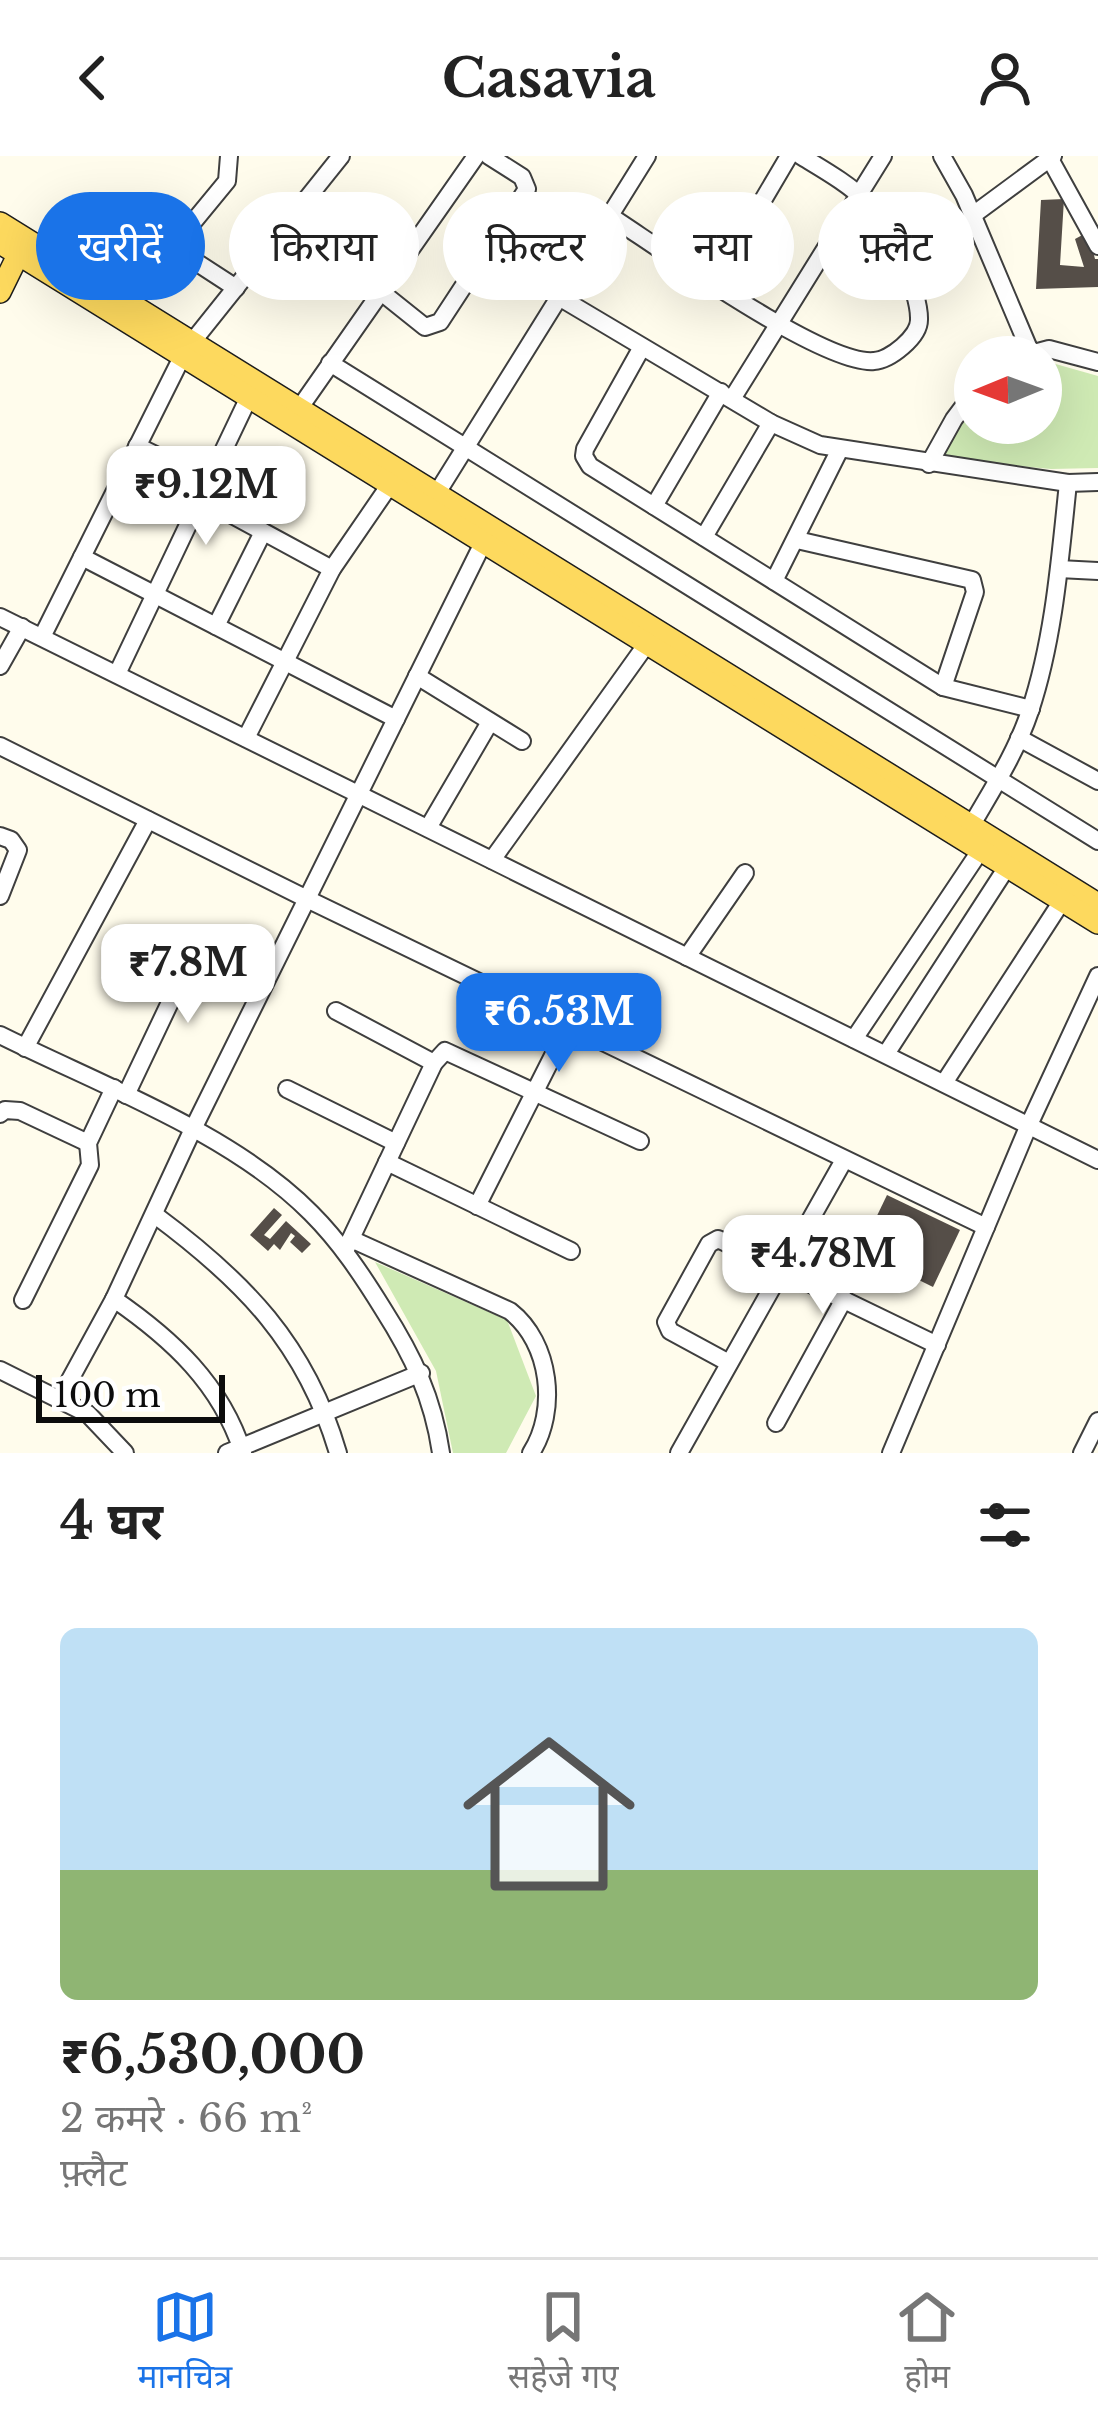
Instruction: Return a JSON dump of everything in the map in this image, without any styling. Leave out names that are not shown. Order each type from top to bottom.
[{"type":"main road","points":[[0,292],[9,241]]},
{"type":"main road","points":[[9,241],[36,254]]},
{"type":"main road","points":[[9,241],[487,535],[1098,923]]},
{"type":"main road","points":[[129,300],[248,398],[294,416],[389,486],[432,501]]},
{"type":"main road","points":[[487,535],[646,645],[972,839],[1098,904]]},
{"type":"street","points":[[205,208],[230,177],[229,156]]},
{"type":"street","points":[[312,192],[341,156]]},
{"type":"street","points":[[419,236],[476,156]]},
{"type":"street","points":[[391,300],[425,327],[440,322],[527,189],[522,177],[489,156]]},
{"type":"street","points":[[768,192],[789,156]]},
{"type":"street","points":[[801,156],[854,192]]},
{"type":"street","points":[[862,192],[883,156]]},
{"type":"street","points":[[942,156],[961,192]]},
{"type":"street","points":[[624,192],[645,157]]},
{"type":"street","points":[[974,214],[1052,157],[1098,246]]},
{"type":"street","points":[[974,218],[1018,336]]},
{"type":"street","points":[[654,506],[818,264]]},
{"type":"street","points":[[42,637],[188,349],[229,297]]},
{"type":"street","points":[[294,416],[374,300]]},
{"type":"street","points":[[432,501],[557,300]]},
{"type":"street","points":[[564,300],[771,423],[839,451],[1068,483],[1098,482]]},
{"type":"street","points":[[740,300],[780,326],[849,356],[877,361],[890,356],[917,329],[914,300]]},
{"type":"street","points":[[643,347],[584,456],[590,466],[943,686],[970,697],[1031,709]]},
{"type":"street","points":[[1062,352],[1098,362]]},
{"type":"street","points":[[330,363],[1098,841]]},
{"type":"street","points":[[117,674],[248,398]]},
{"type":"street","points":[[704,537],[771,423]]},
{"type":"street","points":[[928,464],[954,424]]},
{"type":"street","points":[[137,446],[263,532],[332,569]]},
{"type":"street","points":[[774,581],[839,451]]},
{"type":"street","points":[[854,1039],[972,839],[1031,709],[1059,569],[1068,483]]},
{"type":"street","points":[[247,738],[332,569],[389,486]]},
{"type":"street","points":[[215,626],[263,532]]},
{"type":"street","points":[[60,1398],[114,1299],[192,1131],[487,535]]},
{"type":"street","points":[[797,540],[972,580],[975,592],[943,686]]},
{"type":"street","points":[[82,557],[396,718]]},
{"type":"street","points":[[1059,569],[1098,571]]},
{"type":"street","points":[[0,617],[1098,1160]]},
{"type":"street","points":[[0,666],[22,627]]},
{"type":"street","points":[[492,860],[646,645]]},
{"type":"street","points":[[417,676],[522,741]]},
{"type":"street","points":[[428,828],[490,722]]},
{"type":"street","points":[[1019,738],[1095,775]]},
{"type":"street","points":[[0,746],[986,1227]]},
{"type":"street","points":[[25,1048],[148,820]]},
{"type":"street","points":[[0,836],[18,850],[0,896]]},
{"type":"street","points":[[886,1054],[1007,867]]},
{"type":"street","points":[[687,957],[745,873]]},
{"type":"street","points":[[944,1083],[1062,901]]},
{"type":"street","points":[[23,1300],[90,1165],[88,1143],[202,935]]},
{"type":"street","points":[[891,1453],[1028,1127],[1093,1002],[1098,976]]},
{"type":"street","points":[[336,1011],[434,1063]]},
{"type":"street","points":[[478,1206],[568,1026]]},
{"type":"street","points":[[0,1035],[192,1131],[282,1187],[348,1245],[421,1373],[434,1410],[441,1453]]},
{"type":"street","points":[[348,1245],[434,1063],[446,1052],[640,1141]]},
{"type":"street","points":[[287,1089],[396,1143]]},
{"type":"street","points":[[0,1114],[20,1111],[88,1143]]},
{"type":"street","points":[[679,1453],[844,1160]]},
{"type":"street","points":[[387,1162],[571,1251]]},
{"type":"street","points":[[155,1215],[211,1257],[266,1311],[326,1414],[338,1453]]},
{"type":"street","points":[[729,1363],[670,1330],[667,1316],[712,1240],[782,1268],[937,1346]]},
{"type":"street","points":[[348,1245],[521,1320],[548,1391],[547,1420],[531,1453]]},
{"type":"street","points":[[776,1423],[844,1298]]},
{"type":"street","points":[[114,1299],[182,1351],[225,1411],[238,1451],[421,1373]]},
{"type":"street","points":[[0,1370],[88,1414],[125,1453]]},
{"type":"street","points":[[1082,1453],[1098,1420]]},
{"type":"green space","points":[[1062,366],[1098,376],[1098,468],[1051,469],[941,459],[954,438],[954,444],[1062,444]]},
{"type":"green space","points":[[375,1262],[507,1320],[536,1396],[506,1453],[453,1453],[436,1371]]},
{"type":"building","points":[[1064,199],[1060,265],[1084,267],[1075,239],[1088,232],[1098,259],[1098,287],[1036,289],[1041,200]]},
{"type":"building","points":[[887,1195],[960,1230],[933,1287],[860,1251]]},
{"type":"building","points":[[274,1208],[282,1215],[264,1235],[270,1239],[286,1221],[311,1244],[302,1253],[290,1242],[295,1236],[291,1233],[280,1250],[274,1244],[268,1251],[250,1235]]}]
